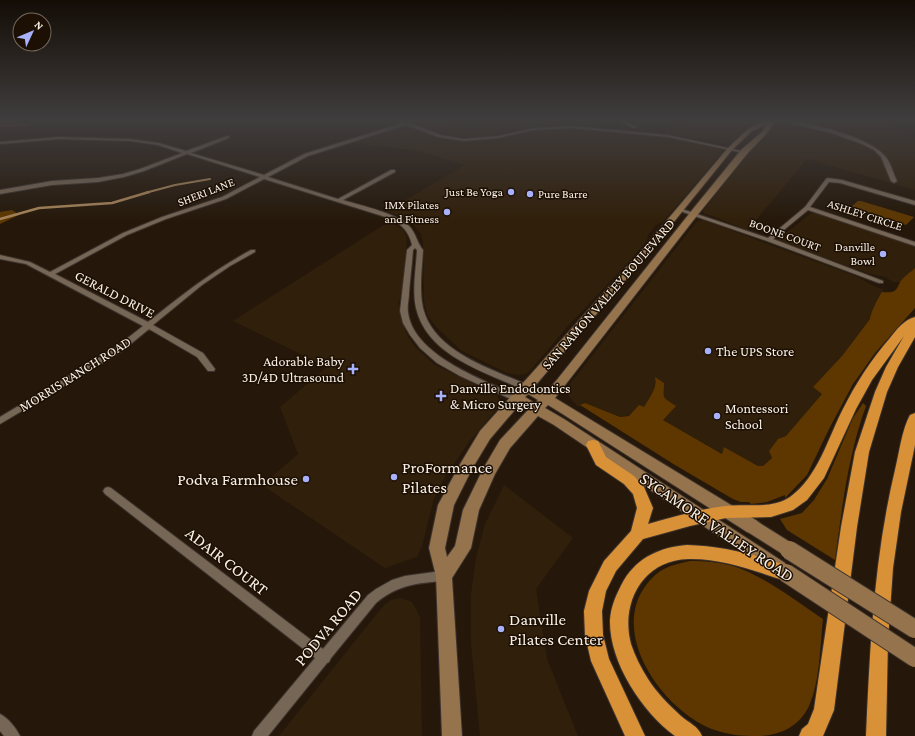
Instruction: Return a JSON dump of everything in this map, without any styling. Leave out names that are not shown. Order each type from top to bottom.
[{"type":"highway","points":[[638,534],[702,516],[727,511],[762,512],[780,509],[797,501],[811,488],[861,385],[893,342],[907,326],[915,320]]},
{"type":"highway","points":[[809,736],[815,731],[824,710],[849,527],[862,452],[881,392],[892,367],[915,327]]},
{"type":"highway","points":[[876,736],[878,653],[888,544],[902,467],[915,418]]},
{"type":"highway","points":[[593,445],[601,461],[629,480],[639,491],[644,508],[638,534],[610,566],[598,591],[593,611],[594,635],[600,661],[635,736]]},
{"type":"highway","points":[[692,736],[684,731],[657,707],[636,680],[623,649],[619,626],[621,604],[628,586],[639,572],[653,561],[671,554],[692,551],[716,554],[786,572]]},
{"type":"main road","name":"SAN RAMON VALLEY BOULEVARD","points":[[452,736],[444,576],[437,548],[446,505],[466,466],[485,435],[680,210],[726,153]]},
{"type":"main road","name":"SAN RAMON VALLEY BOULEVARD","points":[[444,576],[463,548],[471,510],[505,444],[560,384],[743,153]]},
{"type":"main road","name":"SYCAMORE VALLEY ROAD","points":[[522,394],[547,398],[915,629]]},
{"type":"main road","name":"SYCAMORE VALLEY ROAD","points":[[522,394],[536,409],[702,516],[915,658]]},
{"type":"street","points":[[0,192],[58,182],[98,180],[124,175],[142,170],[185,153]]},
{"type":"street","points":[[187,153],[220,165],[340,200],[394,218],[403,224],[411,230],[415,245],[420,250],[420,310],[429,329],[445,346],[522,394]]},
{"type":"street","name":"SHERI LANE","points":[[49,275],[140,228],[224,198],[311,153]]},
{"type":"street","points":[[880,153],[882,155],[894,181]]},
{"type":"street","points":[[340,200],[393,171]]},
{"type":"street","name":"ASHLEY CIRCLE","points":[[915,203],[840,181],[828,180],[807,208],[915,244]]},
{"type":"street","points":[[769,240],[807,208]]},
{"type":"street","name":"BOONE COURT","points":[[680,210],[769,240],[881,282]]},
{"type":"street","points":[[415,245],[410,250],[404,311],[407,323],[413,333],[423,346],[440,361],[463,374],[522,394]]},
{"type":"street","name":"MORRIS RANCH ROAD","points":[[4,419],[118,350],[150,326],[200,284],[253,251]]},
{"type":"street","name":"GERALD DRIVE","points":[[0,257],[28,263],[150,326],[200,355],[211,369]]},
{"type":"street","points":[[0,411],[4,419]]},
{"type":"street","name":"ADAIR COURT","points":[[108,491],[325,658]]},
{"type":"street","name":"PODVA ROAD","points":[[259,736],[325,658],[372,599],[380,592],[410,579],[444,576]]},
{"type":"street","points":[[0,721],[13,736]]},
{"type":"shaded area","points":[[426,153],[721,153],[663,222],[656,225],[648,235],[647,241],[567,327],[531,370],[526,374],[519,375],[507,373],[462,351],[435,326],[427,314],[424,301],[423,242],[421,234],[413,224],[403,217],[387,211],[465,165]]},
{"type":"shaded area","points":[[748,153],[915,153],[915,190],[807,159],[748,230],[704,213],[703,211]]},
{"type":"shaded area","points":[[858,201],[914,217],[906,225],[852,206]]},
{"type":"shaded area","points":[[12,210],[19,215],[0,224],[0,212]]},
{"type":"shaded area","points":[[816,213],[915,245],[915,268],[900,282],[893,282],[885,277],[867,273],[777,240],[810,214]]},
{"type":"shaded area","points":[[703,220],[858,277],[871,285],[884,290],[878,298],[876,306],[870,315],[870,319],[842,356],[813,387],[822,394],[786,436],[778,440],[769,451],[772,458],[763,466],[758,466],[724,447],[723,454],[663,420],[631,415],[620,417],[585,403],[578,407],[568,395],[567,390],[570,384],[697,221]]},
{"type":"shaded area","points":[[390,221],[403,230],[407,238],[402,293],[398,303],[401,319],[408,337],[417,349],[435,365],[496,394],[500,401],[500,405],[469,442],[445,477],[434,498],[422,546],[417,557],[385,568],[262,485],[298,454],[280,407],[327,367],[233,321]]},
{"type":"shaded area","points":[[915,268],[915,308],[875,353],[853,384],[807,475],[785,498],[785,495],[767,502],[751,504],[749,502],[741,502],[733,499],[675,465],[580,405],[585,403],[620,417],[629,416],[639,405],[644,407],[654,389],[656,381],[655,377],[664,383],[665,399],[676,406],[663,420],[722,454],[724,447],[758,466],[763,466],[772,458],[769,451],[778,439],[786,436],[822,394],[813,387],[842,356],[870,319],[873,309],[882,292],[894,291],[901,280]]},
{"type":"shaded area","points":[[863,403],[866,406],[850,463],[835,560],[787,530],[780,519],[802,513],[814,500],[827,479],[853,418]]},
{"type":"shaded area","points":[[504,485],[573,538],[536,589],[547,659],[578,736],[480,736],[471,644],[471,594],[476,558],[485,524]]},
{"type":"shaded area","points":[[690,561],[722,564],[745,570],[768,582],[823,619],[820,652],[813,696],[809,706],[800,720],[788,729],[765,736],[736,735],[715,730],[697,722],[680,709],[664,693],[650,674],[640,654],[635,633],[634,613],[641,593],[651,579],[660,571],[673,565]]},
{"type":"shaded area","points":[[401,598],[412,602],[420,617],[422,736],[279,736],[384,605],[391,600]]},
{"type":"waterway","points":[[145,193],[175,185],[210,179]]},
{"type":"waterway","points":[[0,219],[39,208],[112,203],[149,192]]},
{"type":"place","name":"Just Be Yoga","points":[[511,192]]},
{"type":"place","name":"Pure Barre","points":[[530,194]]},
{"type":"place","name":"IMX Pilates and Fitness","points":[[447,212]]},
{"type":"place","name":"Danville Bowl","points":[[883,254]]},
{"type":"place","name":"The UPS Store","points":[[708,351]]},
{"type":"place","name":"Adorable Baby 3D/4D Ultrasound","points":[[353,369]]},
{"type":"place","name":"Danville Endodontics & Micro Surgery","points":[[441,396]]},
{"type":"place","name":"Montessori School","points":[[717,416]]},
{"type":"place","name":"ProFormance Pilates","points":[[394,477]]},
{"type":"place","name":"Podva Farmhouse","points":[[306,479]]},
{"type":"place","name":"Danville Pilates Center","points":[[501,629]]}]
